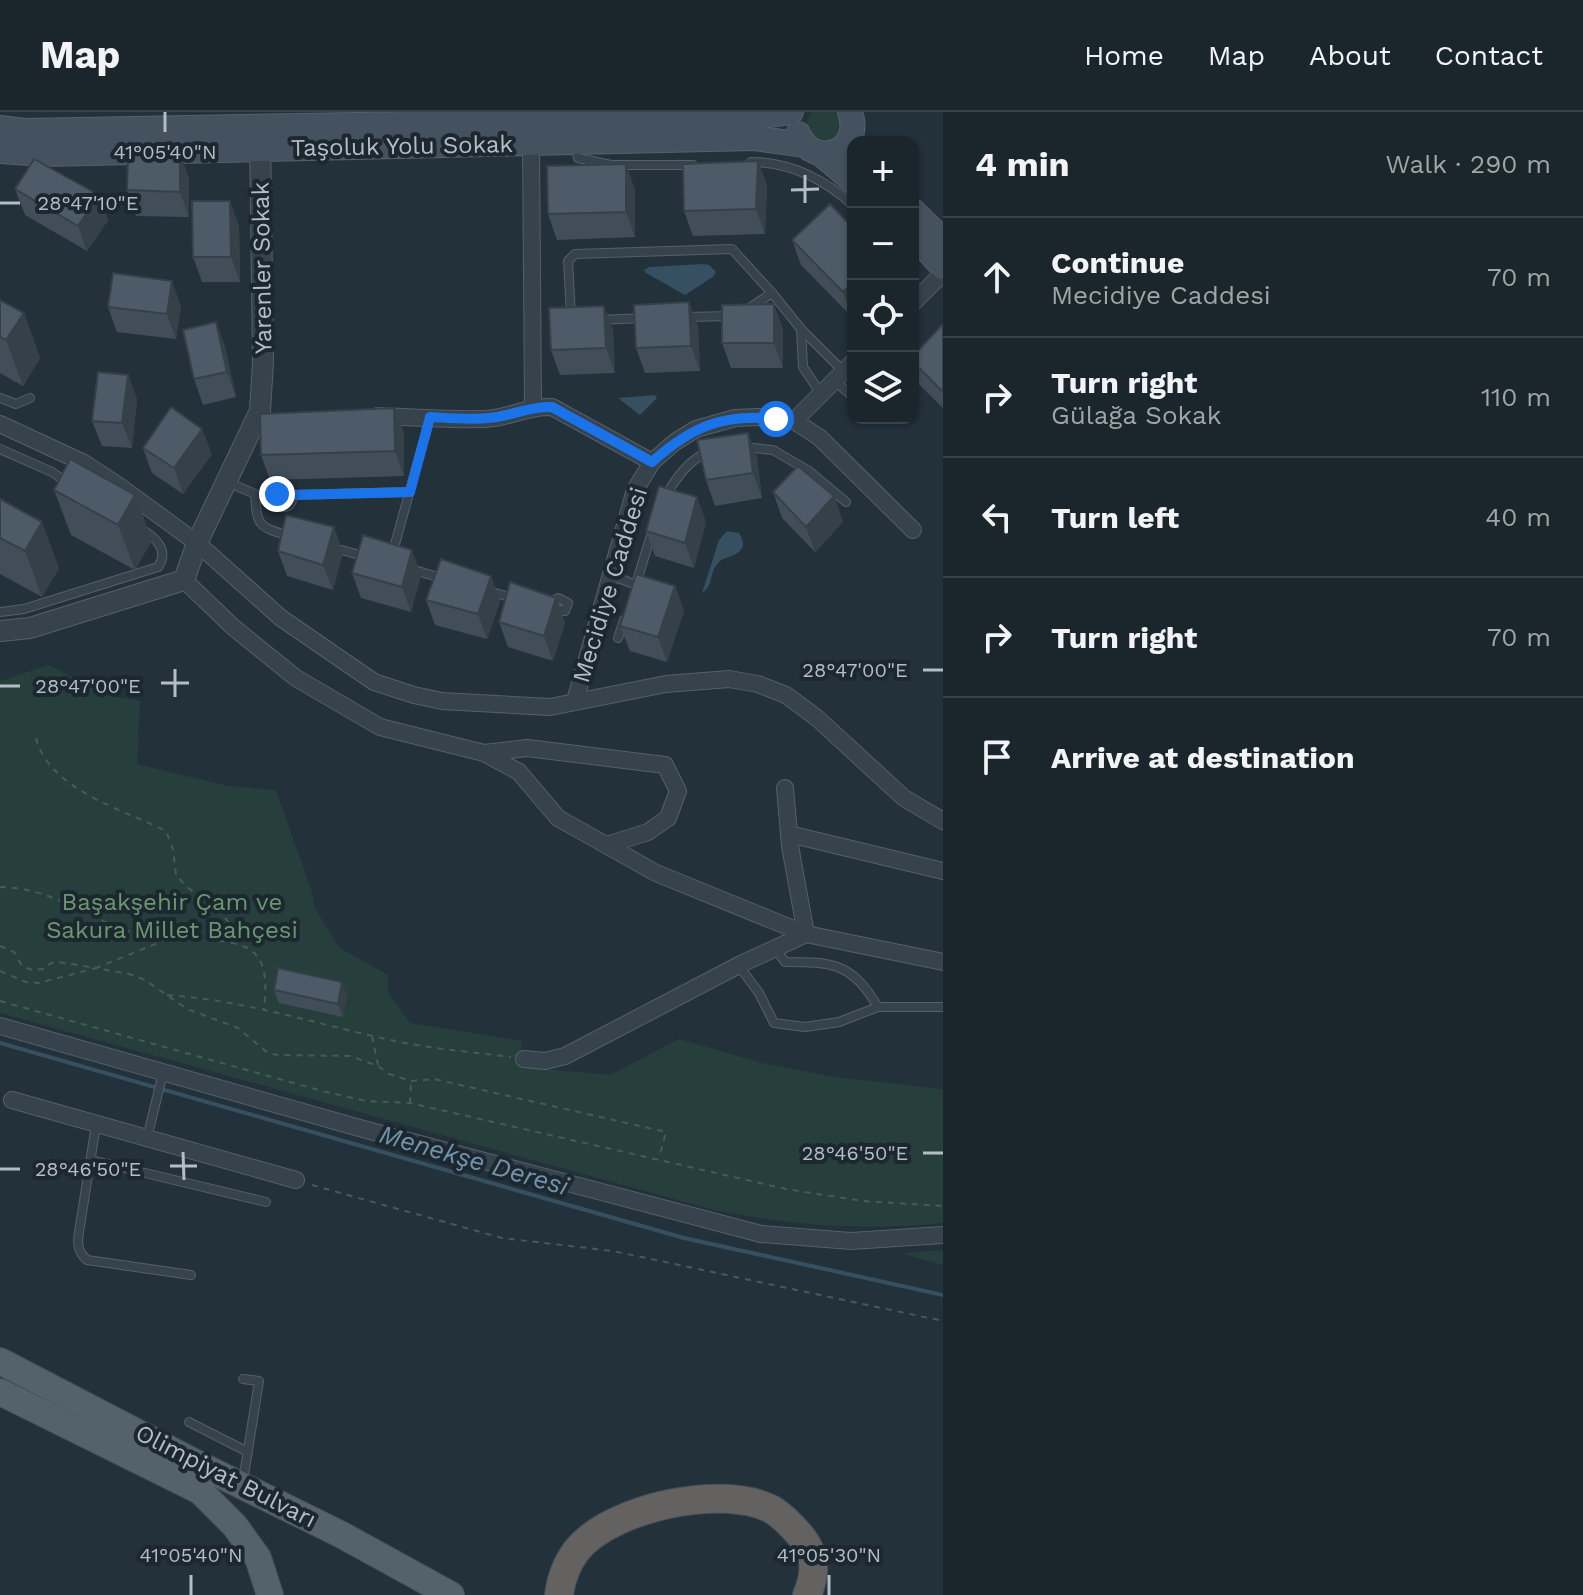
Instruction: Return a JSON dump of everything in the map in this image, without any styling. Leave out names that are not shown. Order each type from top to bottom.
[{"type":"highway","points":[[559,1595],[566,1568],[578,1549],[604,1528],[635,1514],[673,1504],[724,1499],[744,1500],[772,1510],[805,1541],[814,1559],[815,1574],[807,1595]]},
{"type":"main road","name":"Taşoluk Yolu Sokak","points":[[0,151],[44,154],[260,138],[427,117],[742,118],[791,112]]},
{"type":"main road","points":[[800,112],[796,128],[812,149],[847,176]]},
{"type":"main road","points":[[812,149],[829,153],[845,146],[852,122]]},
{"type":"main road","name":"Taşoluk Yolu Sokak","points":[[0,128],[260,138],[531,143],[754,138],[812,149]]},
{"type":"main road","points":[[919,217],[943,240]]},
{"type":"main road","points":[[919,242],[943,267]]},
{"type":"main road","name":"Olimpiyat Bulvarı","points":[[0,1361],[342,1535],[451,1595]]},
{"type":"main road","points":[[0,1392],[200,1491],[235,1526],[258,1558],[270,1595]]},
{"type":"street","name":"Yarenler Sokak","points":[[226,482],[269,412],[263,362],[260,138]]},
{"type":"street","points":[[531,143],[533,406]]},
{"type":"street","points":[[919,297],[943,273]]},
{"type":"street","points":[[847,370],[794,421],[819,437],[913,530]]},
{"type":"street","points":[[354,416],[487,419],[533,406],[552,407],[652,462]]},
{"type":"street","name":"Mecidiye Caddesi","points":[[0,424],[84,463],[197,543],[281,618],[374,682],[414,695],[478,705],[550,707],[575,701],[635,490],[652,462],[696,429],[720,421],[758,417],[794,421]]},
{"type":"street","points":[[184,580],[197,543],[226,482]]},
{"type":"street","points":[[0,631],[30,628],[184,580]]},
{"type":"street","points":[[184,580],[233,627],[296,678],[380,727],[484,753],[519,772],[558,818],[656,873],[806,934],[943,962]]},
{"type":"street","points":[[575,701],[666,684],[729,679],[758,684],[786,695],[817,718],[904,798],[943,821]]},
{"type":"street","points":[[484,753],[527,748],[665,765],[678,791],[668,818],[648,832],[607,845]]},
{"type":"street","points":[[785,788],[789,834],[806,934]]},
{"type":"street","points":[[789,834],[943,871]]},
{"type":"street","points":[[524,1059],[545,1061],[565,1056],[739,965],[806,934]]},
{"type":"street","points":[[0,1026],[363,1129],[761,1234],[851,1241],[943,1235]]},
{"type":"street","points":[[12,1100],[296,1180]]},
{"type":"lane","points":[[575,143],[578,158],[611,165],[707,165]]},
{"type":"lane","points":[[740,162],[785,165],[802,171],[847,201]]},
{"type":"lane","points":[[577,321],[569,314],[568,261],[575,254],[732,249],[801,329],[847,370]]},
{"type":"lane","points":[[681,317],[740,315],[772,293]]},
{"type":"lane","points":[[592,320],[651,318]]},
{"type":"lane","points":[[801,329],[803,367],[821,394]]},
{"type":"lane","points":[[0,398],[16,404],[30,398]]},
{"type":"lane","points":[[390,564],[430,417]]},
{"type":"lane","points":[[735,447],[773,450],[809,471],[846,502]]},
{"type":"lane","points":[[0,449],[52,472],[75,487]]},
{"type":"lane","points":[[658,510],[676,477],[699,455],[717,449]]},
{"type":"lane","points":[[226,482],[255,494],[257,520],[263,528],[306,540]]},
{"type":"lane","points":[[292,495],[410,492]]},
{"type":"lane","points":[[0,612],[24,609],[158,567],[163,552],[155,537],[133,524]]},
{"type":"lane","points":[[631,598],[654,525]]},
{"type":"lane","points":[[320,544],[376,560]]},
{"type":"lane","points":[[404,568],[461,584]]},
{"type":"lane","points":[[611,575],[636,585]]},
{"type":"lane","points":[[475,588],[532,603]]},
{"type":"lane","points":[[618,638],[627,611]]},
{"type":"lane","points":[[775,948],[785,962],[842,966],[866,986],[878,1007]]},
{"type":"lane","points":[[739,965],[759,993],[774,1023],[805,1027],[839,1022],[878,1007],[943,1007]]},
{"type":"lane","points":[[147,1140],[163,1072]]},
{"type":"lane","points":[[96,1125],[77,1245],[81,1255],[87,1260],[191,1275]]},
{"type":"lane","points":[[91,1160],[266,1202]]},
{"type":"lane","points":[[242,1486],[259,1381],[243,1379]]},
{"type":"lane","points":[[189,1422],[248,1452]]},
{"type":"path","points":[[36,738],[40,754],[74,786],[166,831],[173,849],[176,875],[222,915],[248,948]]},
{"type":"path","points":[[0,887],[27,889],[74,904],[119,930],[169,938],[219,941],[248,948],[264,967],[264,1011]]},
{"type":"path","points":[[0,971],[26,982],[39,983],[96,968],[169,938]]},
{"type":"path","points":[[0,946],[14,952],[22,966],[32,970],[44,969],[58,962],[137,977],[187,1009],[238,1028],[268,1053],[350,1056],[411,1081],[434,1079],[666,1132],[659,1160]]},
{"type":"path","points":[[166,995],[264,1011],[417,1045],[524,1059]]},
{"type":"path","points":[[0,1001],[366,1101],[410,1103],[786,1189],[863,1201],[943,1206]]},
{"type":"path","points":[[371,1035],[378,1066]]},
{"type":"path","points":[[410,1103],[411,1081]]},
{"type":"path","points":[[296,1180],[502,1238],[613,1251],[943,1321]]},
{"type":"green space","points":[[812,112],[837,112],[843,127],[834,141],[822,143],[808,132],[807,120]]},
{"type":"green space","name":"Başakşehir Çam ve Sakura Millet Bahçesi","points":[[49,665],[107,695],[140,701],[137,764],[227,786],[276,790],[313,895],[314,907],[340,948],[388,975],[388,992],[410,1023],[522,1041],[521,1067],[610,1075],[679,1039],[762,1063],[834,1077],[943,1089],[943,1223],[884,1227],[828,1226],[714,1210],[0,1013],[0,681]]},
{"type":"green space","points":[[943,1250],[943,1265],[900,1253]]},
{"type":"water","points":[[703,264],[716,272],[714,276],[685,295],[644,270],[649,267]]},
{"type":"water","points":[[655,395],[657,398],[640,415],[618,398]]},
{"type":"water","points":[[727,531],[739,533],[743,546],[740,551],[717,564],[702,593],[719,540]]},
{"type":"building","points":[[128,153],[180,153],[180,192],[127,190]]},
{"type":"building","points":[[34,159],[99,195],[78,226],[15,189]]},
{"type":"building","points":[[758,161],[756,209],[684,211],[683,164]]},
{"type":"building","points":[[626,164],[626,212],[548,214],[547,166]]},
{"type":"building","points":[[192,201],[230,201],[231,257],[193,257]]},
{"type":"building","points":[[830,204],[847,222],[847,288],[843,292],[792,240]]},
{"type":"building","points":[[113,273],[172,281],[167,314],[108,307]]},
{"type":"building","points":[[0,300],[24,313],[6,340],[0,337]]},
{"type":"building","points":[[689,302],[691,346],[636,348],[634,305]]},
{"type":"building","points":[[774,304],[774,343],[722,343],[722,305]]},
{"type":"building","points":[[604,306],[606,348],[551,350],[549,308]]},
{"type":"building","points":[[216,322],[227,372],[194,379],[183,330]]},
{"type":"building","points":[[942,325],[943,392],[919,368],[919,350]]},
{"type":"building","points":[[98,372],[128,375],[122,423],[92,421]]},
{"type":"building","points":[[171,407],[202,429],[174,468],[143,448]]},
{"type":"building","points":[[394,408],[395,451],[261,455],[260,414]]},
{"type":"building","points":[[748,433],[753,473],[706,480],[697,440]]},
{"type":"building","points":[[70,459],[135,495],[118,525],[54,490]]},
{"type":"building","points":[[798,466],[834,496],[806,527],[773,492]]},
{"type":"building","points":[[659,486],[697,497],[685,543],[646,531]]},
{"type":"building","points":[[0,499],[42,522],[25,551],[0,538]]},
{"type":"building","points":[[286,515],[334,527],[323,565],[278,551]]},
{"type":"building","points":[[363,535],[412,550],[402,587],[352,573]]},
{"type":"building","points":[[441,559],[491,576],[478,614],[426,600]]},
{"type":"building","points":[[636,574],[675,586],[658,637],[620,626]]},
{"type":"building","points":[[510,582],[556,598],[544,636],[499,622]]},
{"type":"building","points":[[278,968],[342,982],[338,1004],[274,990]]},
{"type":"waterway","name":"Menekşe Deresi","points":[[0,1043],[684,1238],[943,1295]]},
{"type":"route","points":[[277,494],[282,490],[292,495],[410,492],[430,417],[487,419],[533,406],[552,407],[652,462],[696,429],[735,418],[776,419]]}]
